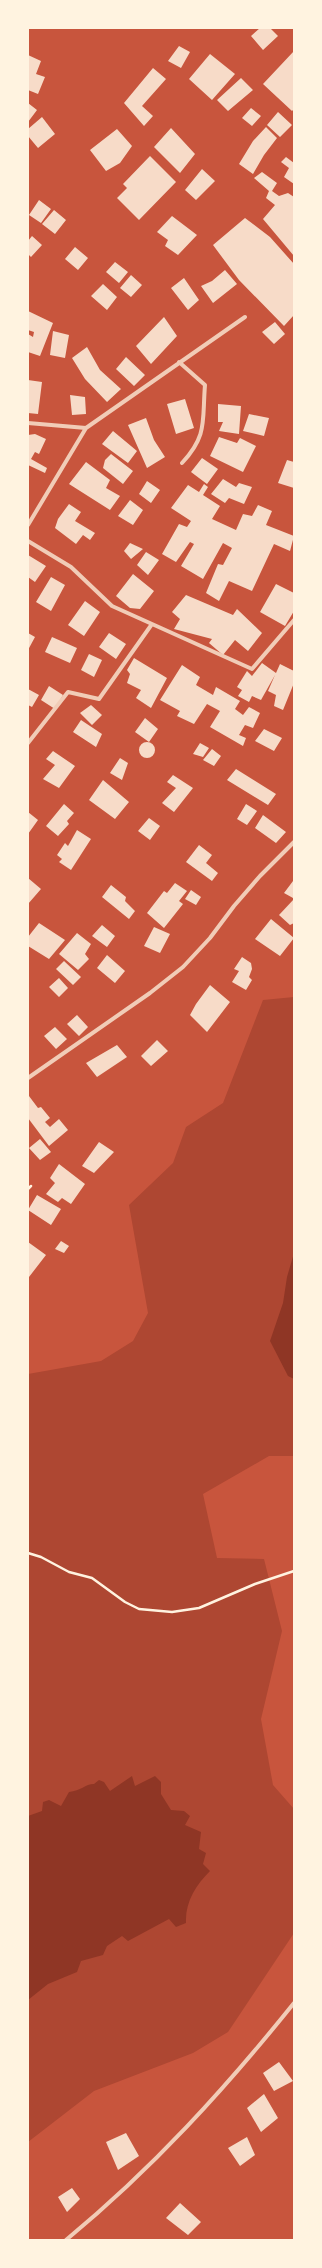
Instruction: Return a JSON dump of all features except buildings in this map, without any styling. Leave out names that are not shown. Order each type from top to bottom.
[{"type":"street","points":[[28,525],[86,428],[179,362],[246,317]]},
{"type":"street","points":[[179,362],[205,385],[204,425],[193,450],[182,464]]},
{"type":"street","points":[[28,423],[86,428]]},
{"type":"street","points":[[28,541],[71,567],[112,606],[252,668],[294,620]]},
{"type":"street","points":[[28,743],[68,692],[99,699],[152,624]]},
{"type":"street","points":[[28,1078],[150,993],[183,967],[210,938],[247,891],[294,842]]},
{"type":"street","points":[[66,2240],[93,2218],[181,2135],[245,2064],[294,2003]]},
{"type":"path","points":[[28,1189],[31,1186]]},
{"type":"path","points":[[28,1554],[41,1557],[69,1572],[92,1578],[125,1602],[139,1609],[172,1612],[200,1608],[255,1584],[294,1571]]},
{"type":"shaded area","points":[[294,997],[294,1456],[269,1456],[203,1494],[217,1558],[264,1559],[282,1631],[261,1719],[273,1785],[294,1809],[294,1933],[228,2032],[193,2053],[94,2091],[28,2142],[28,1374],[101,1361],[133,1341],[148,1313],[129,1205],[173,1163],[186,1127],[223,1103],[263,1000]]},
{"type":"shaded area","points":[[294,1253],[294,1379],[288,1376],[270,1341],[283,1303],[287,1277]]},
{"type":"shaded area","points":[[132,1776],[135,1786],[155,1776],[161,1782],[161,1794],[171,1810],[184,1811],[190,1816],[185,1825],[201,1832],[199,1849],[206,1853],[203,1864],[210,1871],[192,1894],[187,1908],[186,1923],[176,1927],[169,1919],[128,1941],[122,1936],[107,1946],[103,1955],[81,1961],[77,1972],[48,1984],[28,2000],[28,1816],[42,1811],[43,1802],[49,1800],[61,1806],[69,1792],[94,1784],[99,1780],[104,1782],[110,1791]]}]
